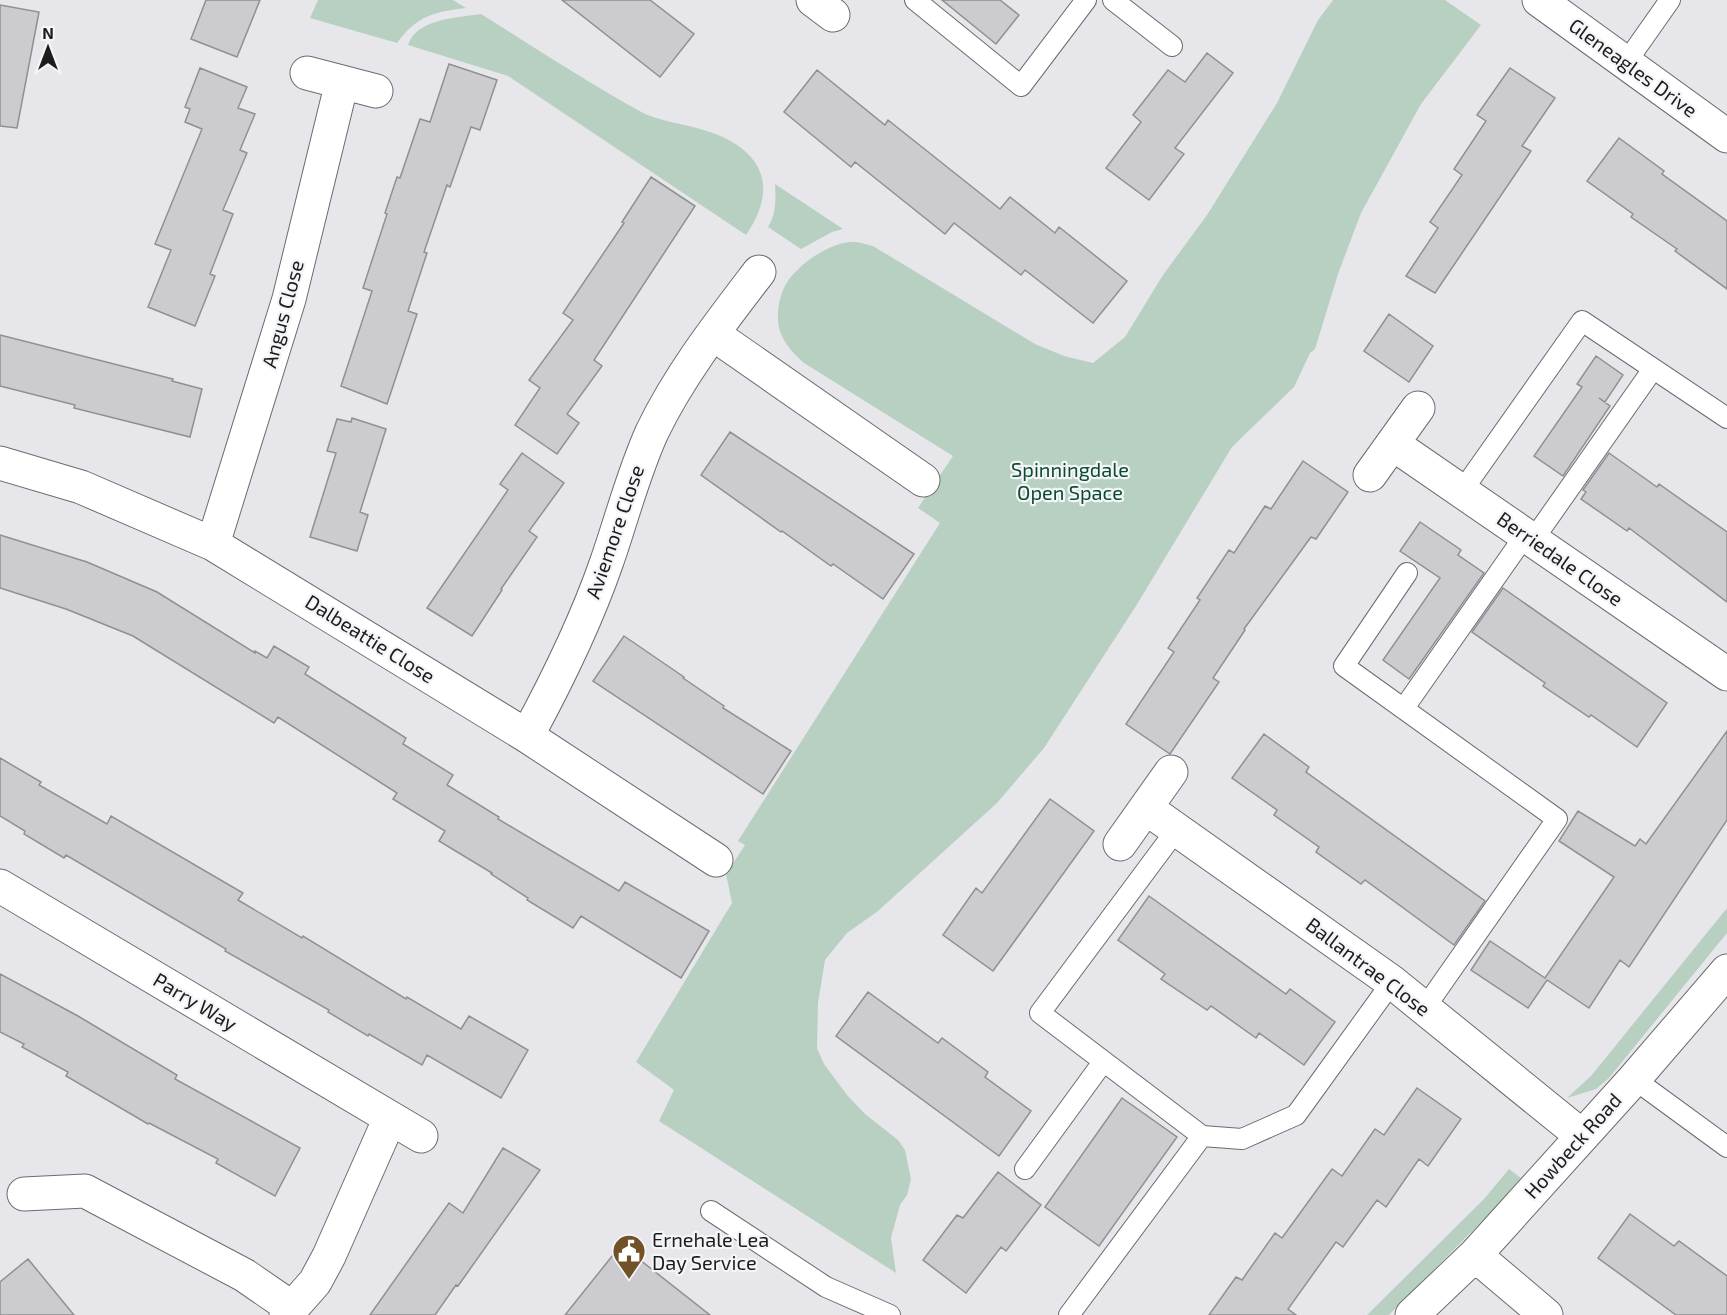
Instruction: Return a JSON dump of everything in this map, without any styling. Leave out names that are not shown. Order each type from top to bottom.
[{"type":"street","name":"Gleneagles Drive","points":[[1539,0],[1727,136]]},
{"type":"street","points":[[307,73],[376,91]]},
{"type":"street","name":"Angus Close","points":[[213,544],[289,298],[342,82]]},
{"type":"street","name":"Aviemore Close","points":[[527,736],[585,619],[608,560],[630,487],[653,431],[686,373],[759,272]]},
{"type":"street","points":[[713,334],[923,480]]},
{"type":"street","points":[[1370,475],[1418,408]]},
{"type":"street","name":"Berriedale Close","points":[[1393,444],[1727,674]]},
{"type":"street","name":"Dalbeattie Close","points":[[0,463],[81,487],[213,544],[527,736],[716,860]]},
{"type":"street","points":[[1120,844],[1171,772]]},
{"type":"street","name":"Ballantrae Close","points":[[1146,808],[1392,982],[1582,1136]]},
{"type":"street","name":"Parry Way","points":[[0,886],[421,1136]]},
{"type":"street","name":"Howbeck Road","points":[[1412,1315],[1475,1255],[1634,1079],[1727,971]]},
{"type":"street","points":[[24,1194],[85,1191],[244,1275],[289,1312],[315,1282],[390,1118]]},
{"type":"street","points":[[1475,1255],[1546,1315]]},
{"type":"lane","points":[[915,0],[1021,86],[1086,0]]},
{"type":"lane","points":[[1113,0],[1172,46]]},
{"type":"lane","points":[[1625,64],[1670,0]]},
{"type":"lane","points":[[1462,491],[1582,321],[1727,418]]},
{"type":"lane","points":[[1404,708],[1653,369]]},
{"type":"lane","points":[[1407,573],[1344,666],[1557,819],[1424,1009]]},
{"type":"lane","points":[[1177,829],[1040,1013],[1202,1136],[1242,1138],[1296,1115],[1392,982]]},
{"type":"lane","points":[[1025,1170],[1103,1062]]},
{"type":"lane","points":[[1634,1079],[1727,1147]]},
{"type":"lane","points":[[1069,1315],[1202,1136]]},
{"type":"lane","points":[[711,1211],[826,1287],[890,1315]]},
{"type":"green space","points":[[318,0],[453,0],[466,8],[444,11],[419,21],[397,43],[310,18]]},
{"type":"green space","name":"Spinningdale Open Space","points":[[1333,0],[1445,0],[1481,25],[1421,104],[1361,213],[1338,274],[1315,349],[1310,353],[1294,387],[1232,447],[1136,606],[1044,748],[997,803],[878,911],[847,933],[825,960],[818,1003],[817,1048],[824,1064],[847,1095],[865,1114],[898,1140],[905,1150],[911,1179],[907,1195],[900,1205],[891,1238],[896,1273],[659,1121],[674,1090],[636,1062],[732,903],[726,874],[745,845],[738,841],[940,523],[918,508],[953,456],[804,363],[791,350],[781,334],[778,309],[781,296],[791,277],[816,255],[846,242],[860,242],[873,246],[1035,344],[1064,356],[1093,363],[1125,337],[1163,275],[1207,215],[1277,103],[1318,20]]},
{"type":"green space","points":[[481,14],[645,114],[709,132],[739,146],[755,163],[763,183],[761,204],[746,235],[508,76],[408,45],[420,29],[429,24],[450,18]]},
{"type":"green space","points":[[775,184],[843,229],[832,232],[801,249],[768,227],[775,206]]},
{"type":"green space","points":[[1727,908],[1727,933],[1609,1078],[1596,1089],[1567,1098],[1591,1076]]},
{"type":"green space","points":[[1509,1169],[1521,1178],[1491,1212],[1389,1315],[1367,1315],[1484,1199]]},
{"type":"building","points":[[206,0],[260,0],[237,57],[191,39]]},
{"type":"building","points":[[562,0],[650,0],[694,34],[660,77]]},
{"type":"building","points":[[942,0],[1000,0],[1019,15],[996,44]]},
{"type":"building","points":[[0,5],[39,12],[17,128],[0,126]]},
{"type":"building","points":[[1207,53],[1233,73],[1175,148],[1184,154],[1149,200],[1106,168],[1141,122],[1133,115],[1168,70],[1185,82]]},
{"type":"building","points":[[449,64],[497,80],[480,130],[471,127],[450,187],[447,185],[424,252],[427,253],[408,311],[417,314],[387,404],[341,386],[372,291],[363,288],[397,177],[400,178],[420,119],[430,122]]},
{"type":"building","points":[[200,68],[247,87],[238,108],[255,114],[240,150],[247,153],[223,210],[233,214],[210,274],[215,276],[195,326],[148,307],[171,250],[155,244],[202,129],[185,122],[190,109],[185,107]]},
{"type":"building","points":[[1510,68],[1555,98],[1522,146],[1531,151],[1435,293],[1406,276],[1438,228],[1430,222],[1462,175],[1454,169],[1486,121],[1477,115]]},
{"type":"building","points":[[817,70],[885,125],[888,120],[1000,209],[1010,197],[1055,233],[1059,227],[1127,281],[1093,323],[1025,270],[1021,275],[954,223],[945,234],[855,162],[851,167],[784,112]]},
{"type":"building","points":[[1619,138],[1664,171],[1662,174],[1727,221],[1727,289],[1675,251],[1677,249],[1631,217],[1633,214],[1587,181]]},
{"type":"building","points":[[651,177],[695,206],[594,360],[602,366],[567,414],[579,423],[557,454],[515,425],[540,388],[529,380],[573,320],[563,313],[624,223],[622,222]]},
{"type":"building","points":[[1389,314],[1433,346],[1409,382],[1364,351]]},
{"type":"building","points":[[0,335],[173,379],[172,381],[202,389],[190,437],[74,408],[75,405],[0,386]]},
{"type":"building","points":[[1596,356],[1623,375],[1605,402],[1599,398],[1610,406],[1563,476],[1534,456],[1582,387],[1577,384]]},
{"type":"building","points":[[352,418],[386,429],[360,512],[368,515],[357,551],[310,537],[336,453],[327,451],[337,419],[351,422]]},
{"type":"building","points":[[730,432],[914,554],[883,599],[833,564],[831,566],[781,532],[701,475]]},
{"type":"building","points":[[522,453],[564,483],[529,531],[537,537],[472,636],[427,608],[508,490],[500,484]]},
{"type":"building","points":[[1609,453],[1657,487],[1659,484],[1727,532],[1727,602],[1629,528],[1627,531],[1581,499],[1586,492],[1583,490]]},
{"type":"building","points":[[1303,461],[1348,492],[1316,539],[1311,537],[1244,629],[1213,678],[1219,682],[1170,754],[1126,724],[1174,652],[1168,648],[1200,600],[1197,598],[1229,550],[1234,553],[1265,506],[1271,509]]},
{"type":"building","points":[[1420,522],[1461,550],[1458,555],[1484,573],[1409,679],[1383,660],[1440,578],[1400,551]]},
{"type":"building","points":[[0,535],[87,562],[157,592],[255,653],[255,651],[267,658],[274,646],[309,667],[305,674],[406,738],[403,744],[453,775],[447,785],[499,817],[498,819],[619,891],[625,882],[709,931],[681,978],[581,916],[573,928],[527,900],[528,898],[492,873],[439,841],[445,831],[393,799],[397,793],[278,717],[274,723],[133,636],[66,609],[0,588]]},
{"type":"building","points":[[1503,588],[1667,703],[1637,747],[1591,715],[1589,717],[1543,686],[1545,683],[1472,632]]},
{"type":"building","points":[[624,636],[724,706],[723,708],[791,751],[763,794],[593,681]]},
{"type":"building","points":[[1727,731],[1727,820],[1629,967],[1620,960],[1589,1008],[1547,980],[1528,1008],[1471,970],[1490,941],[1545,978],[1614,877],[1559,841],[1578,811],[1635,846],[1640,839],[1646,844]]},
{"type":"building","points":[[1264,734],[1309,767],[1306,772],[1485,901],[1454,945],[1365,880],[1361,884],[1316,852],[1319,847],[1274,815],[1277,810],[1232,778]]},
{"type":"building","points":[[0,758],[41,782],[39,785],[107,824],[111,816],[243,893],[238,900],[302,938],[303,936],[406,999],[407,997],[461,1029],[469,1016],[528,1050],[501,1098],[427,1055],[422,1065],[369,1034],[368,1036],[328,1012],[329,1010],[225,951],[226,949],[66,855],[64,858],[24,834],[25,831],[0,816]]},
{"type":"building","points":[[1050,799],[1094,831],[993,971],[943,935],[976,888],[982,893]]},
{"type":"building","points":[[1149,896],[1286,994],[1290,989],[1335,1022],[1304,1065],[1259,1033],[1256,1038],[1211,1006],[1207,1010],[1161,979],[1165,974],[1118,940]]},
{"type":"building","points":[[0,974],[78,1016],[177,1075],[175,1079],[300,1148],[275,1196],[216,1163],[218,1159],[148,1124],[66,1076],[68,1072],[22,1047],[24,1044],[0,1032]]},
{"type":"building","points":[[868,992],[938,1043],[942,1038],[988,1072],[985,1077],[1031,1111],[999,1156],[836,1036]]},
{"type":"building","points":[[1417,1088],[1461,1119],[1428,1166],[1419,1159],[1386,1207],[1377,1200],[1343,1247],[1336,1242],[1288,1309],[1296,1315],[1209,1315],[1236,1277],[1242,1280],[1275,1233],[1282,1238],[1332,1169],[1342,1176],[1375,1129],[1384,1135]]},
{"type":"building","points":[[1122,1098],[1177,1137],[1099,1246],[1045,1207]]},
{"type":"building","points":[[503,1148],[540,1170],[435,1315],[370,1315],[449,1203],[463,1213]]},
{"type":"building","points":[[998,1172],[1041,1205],[1006,1251],[1001,1247],[966,1293],[923,1260],[957,1215],[963,1218]]},
{"type":"building","points":[[1630,1214],[1674,1246],[1679,1241],[1727,1276],[1727,1315],[1676,1315],[1598,1258]]},
{"type":"building","name":"Ernehale Lea Day Service","points":[[621,1245],[710,1315],[565,1315]]},
{"type":"building","points":[[28,1259],[74,1315],[0,1315],[0,1282]]},
{"type":"place","name":"Ernehale Lea Day Service","points":[[629,1280]]}]
